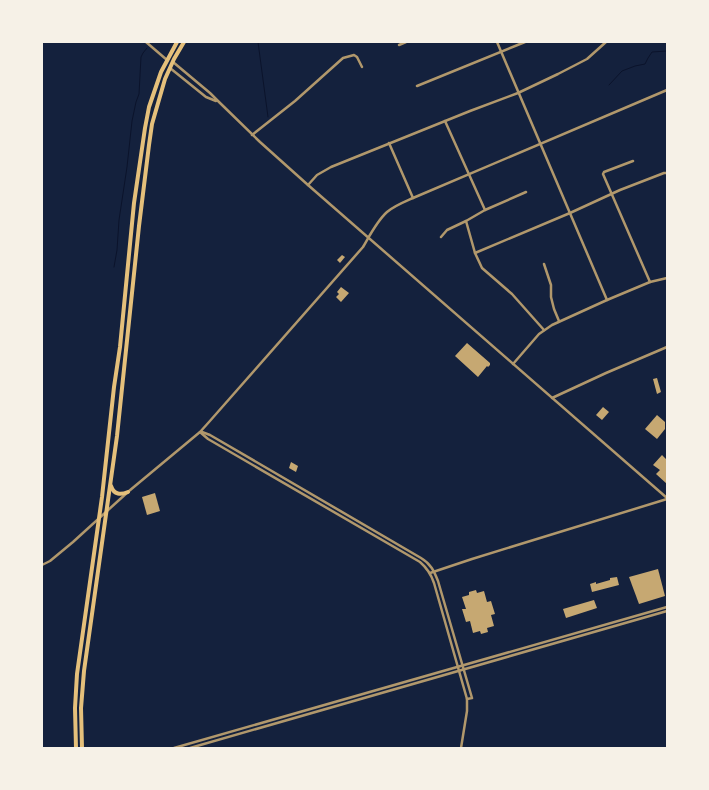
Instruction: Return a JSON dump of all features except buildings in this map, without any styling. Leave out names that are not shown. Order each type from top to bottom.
[{"type":"highway","points":[[76,748],[76,680],[99,518],[120,347],[134,203],[145,128],[150,106],[156,85],[177,42]]},
{"type":"highway","points":[[82,748],[81,708],[84,671],[117,436],[139,226],[152,124],[170,68],[184,42]]},
{"type":"highway","points":[[167,60],[173,62]]},
{"type":"highway","points":[[167,60],[170,68]]},
{"type":"highway","points":[[110,484],[116,493],[124,494],[128,492]]},
{"type":"street","points":[[146,42],[167,60]]},
{"type":"street","points":[[399,45],[406,42]]},
{"type":"street","points":[[497,42],[607,300]]},
{"type":"street","points":[[417,86],[525,42]]},
{"type":"street","points":[[308,185],[318,175],[331,167],[518,93],[558,74],[587,59],[606,42]]},
{"type":"street","points":[[252,135],[295,101],[344,58],[354,55],[357,57],[362,67]]},
{"type":"street","points":[[173,62],[210,93],[252,135],[308,185],[667,499]]},
{"type":"street","points":[[170,68],[206,97],[218,102]]},
{"type":"street","points":[[42,565],[58,554],[128,492],[200,432],[358,253],[387,212],[413,198],[667,90]]},
{"type":"street","points":[[445,121],[486,210]]},
{"type":"street","points":[[390,143],[413,198]]},
{"type":"street","points":[[633,161],[604,172],[603,174],[650,282]]},
{"type":"street","points":[[475,253],[612,195],[620,190],[667,173]]},
{"type":"street","points":[[441,237],[447,230],[526,192]]},
{"type":"street","points":[[466,221],[475,253],[482,268],[512,294],[544,330]]},
{"type":"street","points":[[544,264],[551,285],[551,297],[554,309],[559,321]]},
{"type":"street","points":[[513,364],[544,330],[559,321],[650,282],[667,278]]},
{"type":"street","points":[[552,398],[667,347]]},
{"type":"street","points":[[200,432],[210,435],[428,563],[434,571],[464,669],[472,698],[468,699]]},
{"type":"street","points":[[200,432],[208,439],[420,562],[430,573],[468,699],[461,748]]},
{"type":"street","points":[[430,573],[667,499]]},
{"type":"street","points":[[174,748],[667,607]]},
{"type":"street","points":[[190,748],[667,611]]},
{"type":"waterway","points":[[258,42],[268,117]]},
{"type":"waterway","points":[[114,267],[132,121],[139,94],[141,57],[147,48]]},
{"type":"waterway","points":[[609,85],[622,71],[645,64],[652,52],[667,51]]}]
